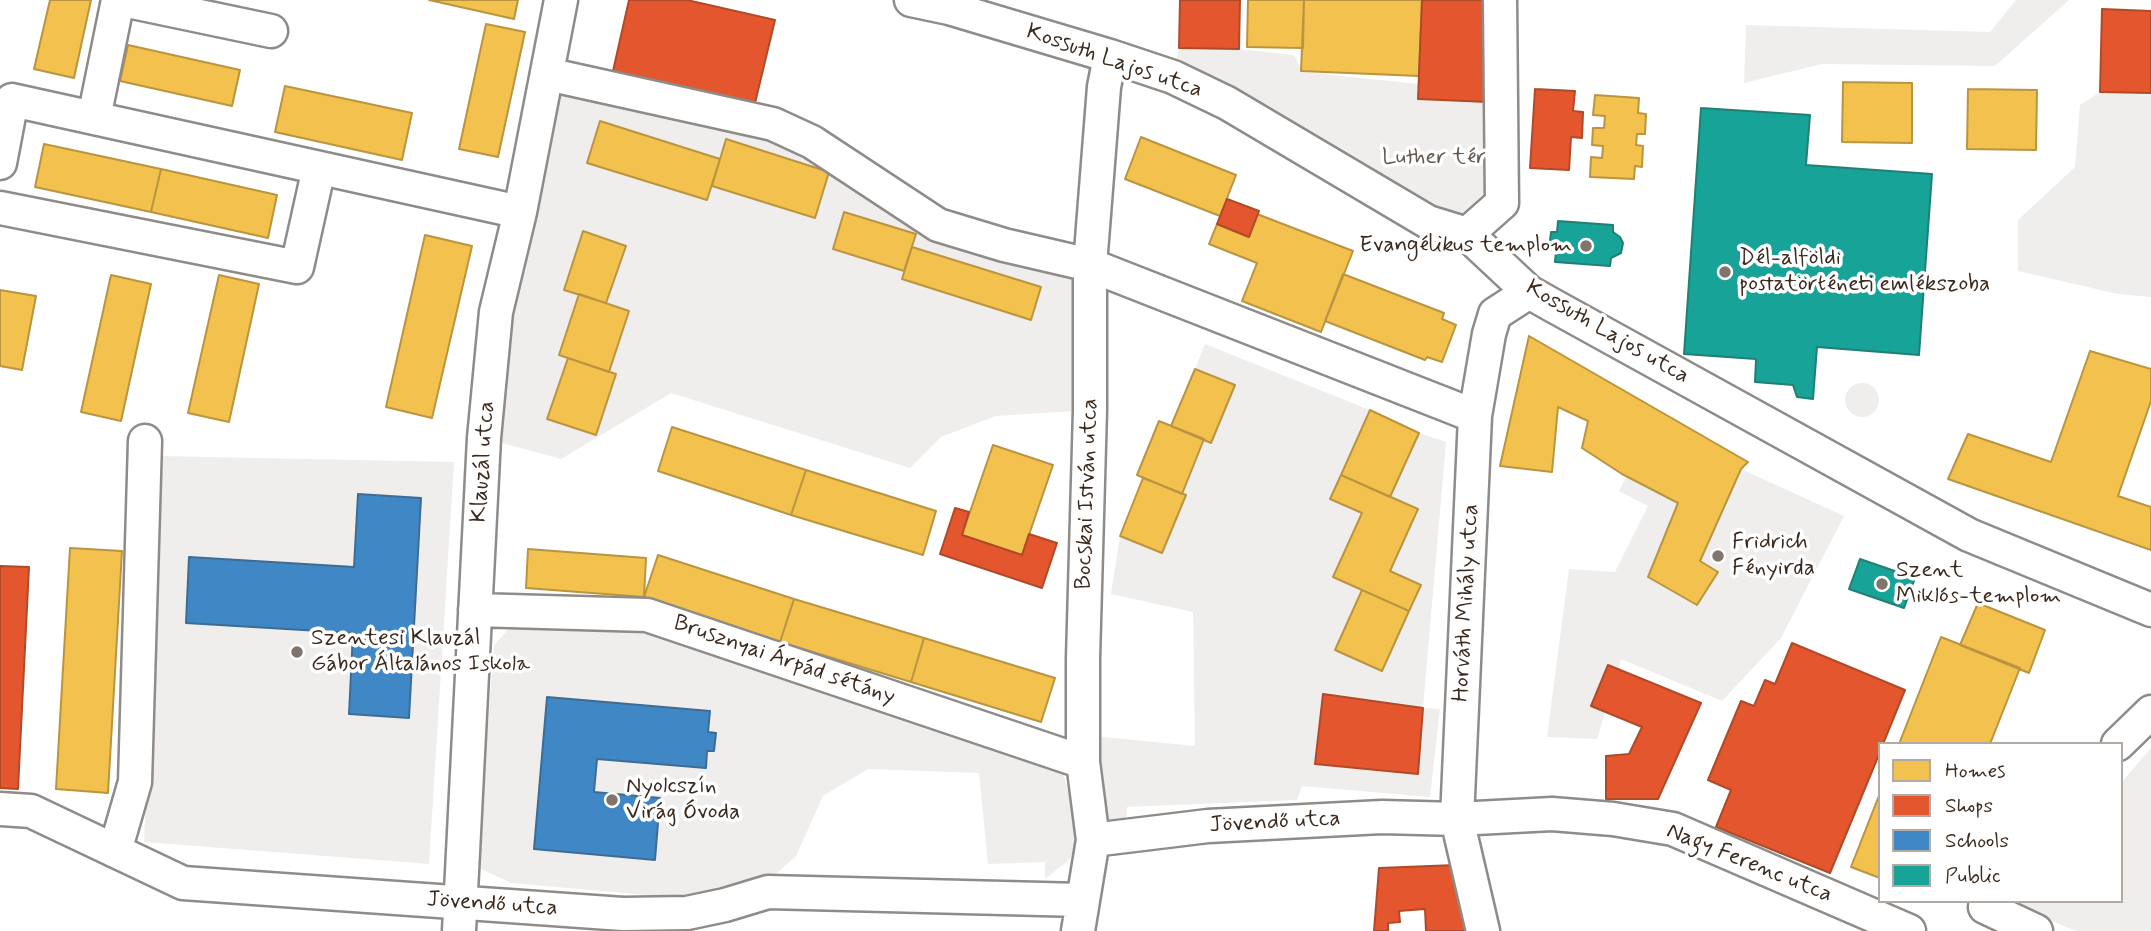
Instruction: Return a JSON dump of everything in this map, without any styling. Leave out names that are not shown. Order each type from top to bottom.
[{"type":"street","points":[[93,118],[121,0],[271,31]]},
{"type":"street","name":"Klauzál utca","points":[[459,916],[484,438],[496,312],[520,212],[561,0]]},
{"type":"street","name":"Kossuth Lajos utca","points":[[911,0],[949,8],[1110,56],[1173,77],[1227,103],[1428,222],[1466,234],[1529,292],[1969,535],[2151,610]]},
{"type":"street","points":[[1466,234],[1502,203],[1500,0]]},
{"type":"street","name":"Bocskai István utca","points":[[1078,931],[1093,840],[1083,762],[1090,265],[1104,87],[1110,56]]},
{"type":"street","points":[[547,74],[773,124],[812,142],[938,225],[1004,245],[1090,265],[1475,416]]},
{"type":"street","points":[[0,163],[12,100],[520,212]]},
{"type":"street","points":[[0,208],[297,267],[319,168]]},
{"type":"street","name":"Horváth Mihály utca","points":[[1483,931],[1457,819],[1475,416],[1495,314],[1529,292]]},
{"type":"street","points":[[115,850],[135,782],[145,441]]},
{"type":"street","name":"Brusznyai Árpád sétány","points":[[475,610],[647,615],[1083,762]]},
{"type":"street","points":[[2121,742],[2151,712]]},
{"type":"street","name":"Jövendő utca","points":[[0,809],[31,811],[183,883],[459,916],[687,913],[700,921],[768,892],[1082,900]]},
{"type":"street","name":"Nagy Ferenc utca","points":[[1457,819],[1552,814],[1613,819],[1672,830],[1909,931]]},
{"type":"street","name":"Jövendő utca","points":[[1093,840],[1208,827],[1382,817],[1457,819]]},
{"type":"street","points":[[1982,913],[2036,931]]},
{"type":"shaded area","points":[[2016,0],[2069,0],[1995,66],[1822,64],[1744,83],[1746,25],[1990,32]]},
{"type":"shaded area","name":"Luther tér","points":[[1179,48],[1239,49],[1294,55],[1303,72],[1418,84],[1419,99],[1488,102],[1492,166],[1474,226],[1428,222],[1173,77]]},
{"type":"shaded area","points":[[547,74],[773,124],[938,225],[1090,265],[1090,410],[996,416],[941,437],[910,468],[671,393],[561,459],[484,438]]},
{"type":"shaded area","points":[[2100,92],[2151,93],[2151,297],[2118,294],[2018,271],[2018,220],[2075,167],[2080,105]]},
{"type":"shaded area","points":[[1205,344],[1370,410],[1330,498],[1362,513],[1333,577],[1366,592],[1335,650],[1382,671],[1421,585],[1390,571],[1390,497],[1419,433],[1446,442],[1423,708],[1440,709],[1430,797],[1302,786],[1297,800],[1127,807],[1126,836],[1093,840],[1083,735],[1195,746],[1193,612],[1111,594],[1120,536],[1162,552],[1186,496],[1182,494],[1204,439],[1212,442],[1235,386],[1195,369]]},
{"type":"shaded area","points":[[1862,383],[1874,388],[1879,400],[1874,412],[1862,417],[1850,412],[1845,400],[1850,388]]},
{"type":"shaded area","name":"Szentesi Klauzál Gábor Általános Iskola","points":[[160,456],[454,462],[429,864],[144,842]]},
{"type":"shaded area","points":[[1741,469],[1844,516],[1781,638],[1722,701],[1621,659],[1597,739],[1547,737],[1569,569],[1615,572],[1648,506],[1619,491],[1627,475],[1678,503],[1648,577],[1697,605],[1718,572],[1700,561]]},
{"type":"shaded area","points":[[525,611],[647,615],[1062,768],[1080,837],[1070,859],[1045,879],[1045,862],[988,864],[979,773],[868,769],[823,796],[796,856],[777,873],[680,898],[511,883],[477,867],[494,645]]},
{"type":"shaded area","points":[[2151,748],[2151,931],[2076,931],[2009,904],[2123,903],[2123,781]]},
{"type":"building: Homes","points":[[50,0],[91,0],[74,78],[34,69]]},
{"type":"building: Homes","points":[[429,0],[518,0],[514,19]]},
{"type":"building: Homes","points":[[1248,0],[1304,0],[1303,48],[1247,47]]},
{"type":"building: Homes","points":[[1304,0],[1422,0],[1419,76],[1301,71]]},
{"type":"building: Homes","points":[[486,24],[525,32],[498,157],[459,149]]},
{"type":"building: Homes","points":[[128,45],[240,70],[232,106],[120,81]]},
{"type":"building: Homes","points":[[1843,82],[1912,83],[1912,143],[1842,142]]},
{"type":"building: Homes","points":[[285,86],[412,113],[402,160],[275,132]]},
{"type":"building: Homes","points":[[1968,89],[2037,90],[2036,150],[1967,149]]},
{"type":"building: Homes","points":[[1595,95],[1639,98],[1638,113],[1646,114],[1645,134],[1637,134],[1636,145],[1643,146],[1642,167],[1635,166],[1634,179],[1590,177],[1591,157],[1602,158],[1603,146],[1592,145],[1593,128],[1604,128],[1605,116],[1593,115]]},
{"type":"building: Homes","points":[[600,121],[720,159],[707,200],[587,163]]},
{"type":"building: Homes","points":[[1141,137],[1236,175],[1220,216],[1125,179]]},
{"type":"building: Homes","points":[[726,139],[829,172],[815,218],[712,186]]},
{"type":"building: Homes","points":[[44,144],[161,169],[151,212],[35,187]]},
{"type":"building: Homes","points":[[161,169],[277,195],[268,238],[151,212]]},
{"type":"building: Homes","points":[[844,212],[916,234],[904,271],[833,249]]},
{"type":"building: Homes","points":[[1257,214],[1353,251],[1321,332],[1242,301],[1257,263],[1209,244],[1217,224],[1249,237]]},
{"type":"building: Homes","points":[[583,231],[626,246],[606,303],[564,290]]},
{"type":"building: Homes","points":[[425,235],[472,246],[432,418],[386,407]]},
{"type":"building: Homes","points":[[912,247],[1041,287],[1031,320],[902,279]]},
{"type":"building: Homes","points":[[1343,274],[1444,313],[1442,319],[1456,325],[1442,362],[1427,357],[1425,360],[1325,321]]},
{"type":"building: Homes","points":[[111,275],[151,284],[121,421],[81,412]]},
{"type":"building: Homes","points":[[219,275],[259,284],[229,422],[188,413]]},
{"type":"building: Homes","points":[[0,290],[36,296],[22,370],[0,366]]},
{"type":"building: Homes","points":[[579,294],[629,311],[609,372],[559,355]]},
{"type":"building: Homes","points":[[1529,336],[1748,462],[1741,469],[1700,561],[1718,572],[1697,605],[1648,577],[1678,503],[1622,474],[1582,448],[1588,421],[1558,407],[1552,472],[1500,466]]},
{"type":"building: Homes","points":[[2090,351],[2151,369],[2151,401],[2118,496],[2151,507],[2151,550],[1948,479],[1968,434],[2051,462]]},
{"type":"building: Homes","points":[[568,358],[616,374],[596,435],[547,419]]},
{"type":"building: Homes","points":[[1195,369],[1235,385],[1211,443],[1171,426]]},
{"type":"building: Homes","points":[[1370,410],[1419,433],[1390,497],[1341,475]]},
{"type":"building: Homes","points":[[1159,421],[1204,439],[1182,494],[1137,475]]},
{"type":"building: Homes","points":[[672,427],[806,470],[791,515],[658,471]]},
{"type":"building: Homes","points":[[993,445],[1053,465],[1022,555],[962,535]]},
{"type":"building: Homes","points":[[806,470],[936,511],[923,555],[791,515]]},
{"type":"building: Homes","points":[[1341,475],[1418,509],[1390,571],[1421,585],[1409,611],[1333,577],[1362,513],[1330,499]]},
{"type":"building: Homes","points":[[1143,478],[1186,495],[1162,553],[1120,536]]},
{"type":"building: Homes","points":[[70,548],[122,551],[108,793],[56,789]]},
{"type":"building: Homes","points":[[528,549],[646,558],[644,597],[526,588]]},
{"type":"building: Homes","points":[[658,555],[794,599],[780,642],[644,597]]},
{"type":"building: Homes","points":[[1362,590],[1409,611],[1382,671],[1335,650]]},
{"type":"building: Homes","points":[[794,599],[924,638],[911,682],[780,642]]},
{"type":"building: Homes","points":[[1978,603],[2045,630],[2029,673],[1960,645]]},
{"type":"building: Homes","points":[[1941,637],[2020,668],[1991,742],[1900,742]]},
{"type":"building: Homes","points":[[924,638],[1055,678],[1041,722],[911,682]]},
{"type":"building: Homes","points":[[1878,798],[1878,877],[1851,867]]},
{"type":"building: Shops","points":[[629,0],[687,0],[775,20],[755,103],[613,71]]},
{"type":"building: Shops","points":[[1180,0],[1240,0],[1239,49],[1179,48]]},
{"type":"building: Shops","points":[[1422,0],[1492,0],[1488,102],[1418,99]]},
{"type":"building: Shops","points":[[2102,9],[2151,11],[2151,93],[2100,92]]},
{"type":"building: Shops","points":[[1535,89],[1575,91],[1573,111],[1583,112],[1582,138],[1571,137],[1569,170],[1530,168]]},
{"type":"building: Shops","points":[[1227,199],[1259,211],[1249,237],[1217,224]]},
{"type":"building: Shops","points":[[955,508],[969,512],[962,535],[1022,555],[1029,534],[1057,543],[1042,588],[940,554]]},
{"type":"building: Shops","points":[[0,566],[29,567],[18,789],[0,788]]},
{"type":"building: Shops","points":[[1792,643],[1905,690],[1884,742],[1878,742],[1878,757],[1830,873],[1716,827],[1731,790],[1708,780],[1741,701],[1754,706],[1765,680],[1775,684]]},
{"type":"building: Shops","points":[[1608,665],[1701,703],[1658,799],[1606,799],[1606,756],[1629,754],[1642,727],[1591,706]]},
{"type":"building: Shops","points":[[1323,694],[1423,708],[1418,774],[1315,764]]},
{"type":"building: Shops","points":[[1456,865],[1471,931],[1426,931],[1425,909],[1399,911],[1400,922],[1388,923],[1388,931],[1374,931],[1379,868]]},
{"type":"building: Schools","points":[[358,494],[421,498],[409,718],[349,714],[353,633],[186,623],[189,557],[354,567]]},
{"type":"building: Schools","points":[[547,697],[710,711],[708,732],[716,733],[714,751],[707,751],[706,768],[597,759],[594,792],[660,798],[655,860],[534,849]]},
{"type":"building: Public","points":[[1701,108],[1810,115],[1806,165],[1932,174],[1919,355],[1817,347],[1813,399],[1797,397],[1793,385],[1755,382],[1756,359],[1684,354]]},
{"type":"building: Public","name":"Evangélikus templom","points":[[1558,221],[1613,225],[1613,232],[1623,243],[1621,253],[1611,258],[1610,266],[1555,262],[1556,250],[1549,249],[1551,232],[1557,232]]},
{"type":"building: Public","name":"Szent Miklós-templom","points":[[1860,559],[1915,578],[1904,608],[1849,589]]},
{"type":"place","name":"Evangélikus templom","points":[[1586,246]]},
{"type":"place","name":"Dél-alföldi postatörténeti emlékszoba","points":[[1725,272]]},
{"type":"place","name":"Fridrich Fényirda","points":[[1718,556]]},
{"type":"place","name":"Szent Miklós-templom","points":[[1882,584]]},
{"type":"place","name":"Szentesi Klauzál Gábor Általános Iskola","points":[[297,652]]},
{"type":"place","name":"Nyolcszín Virág Óvoda","points":[[612,800]]}]
